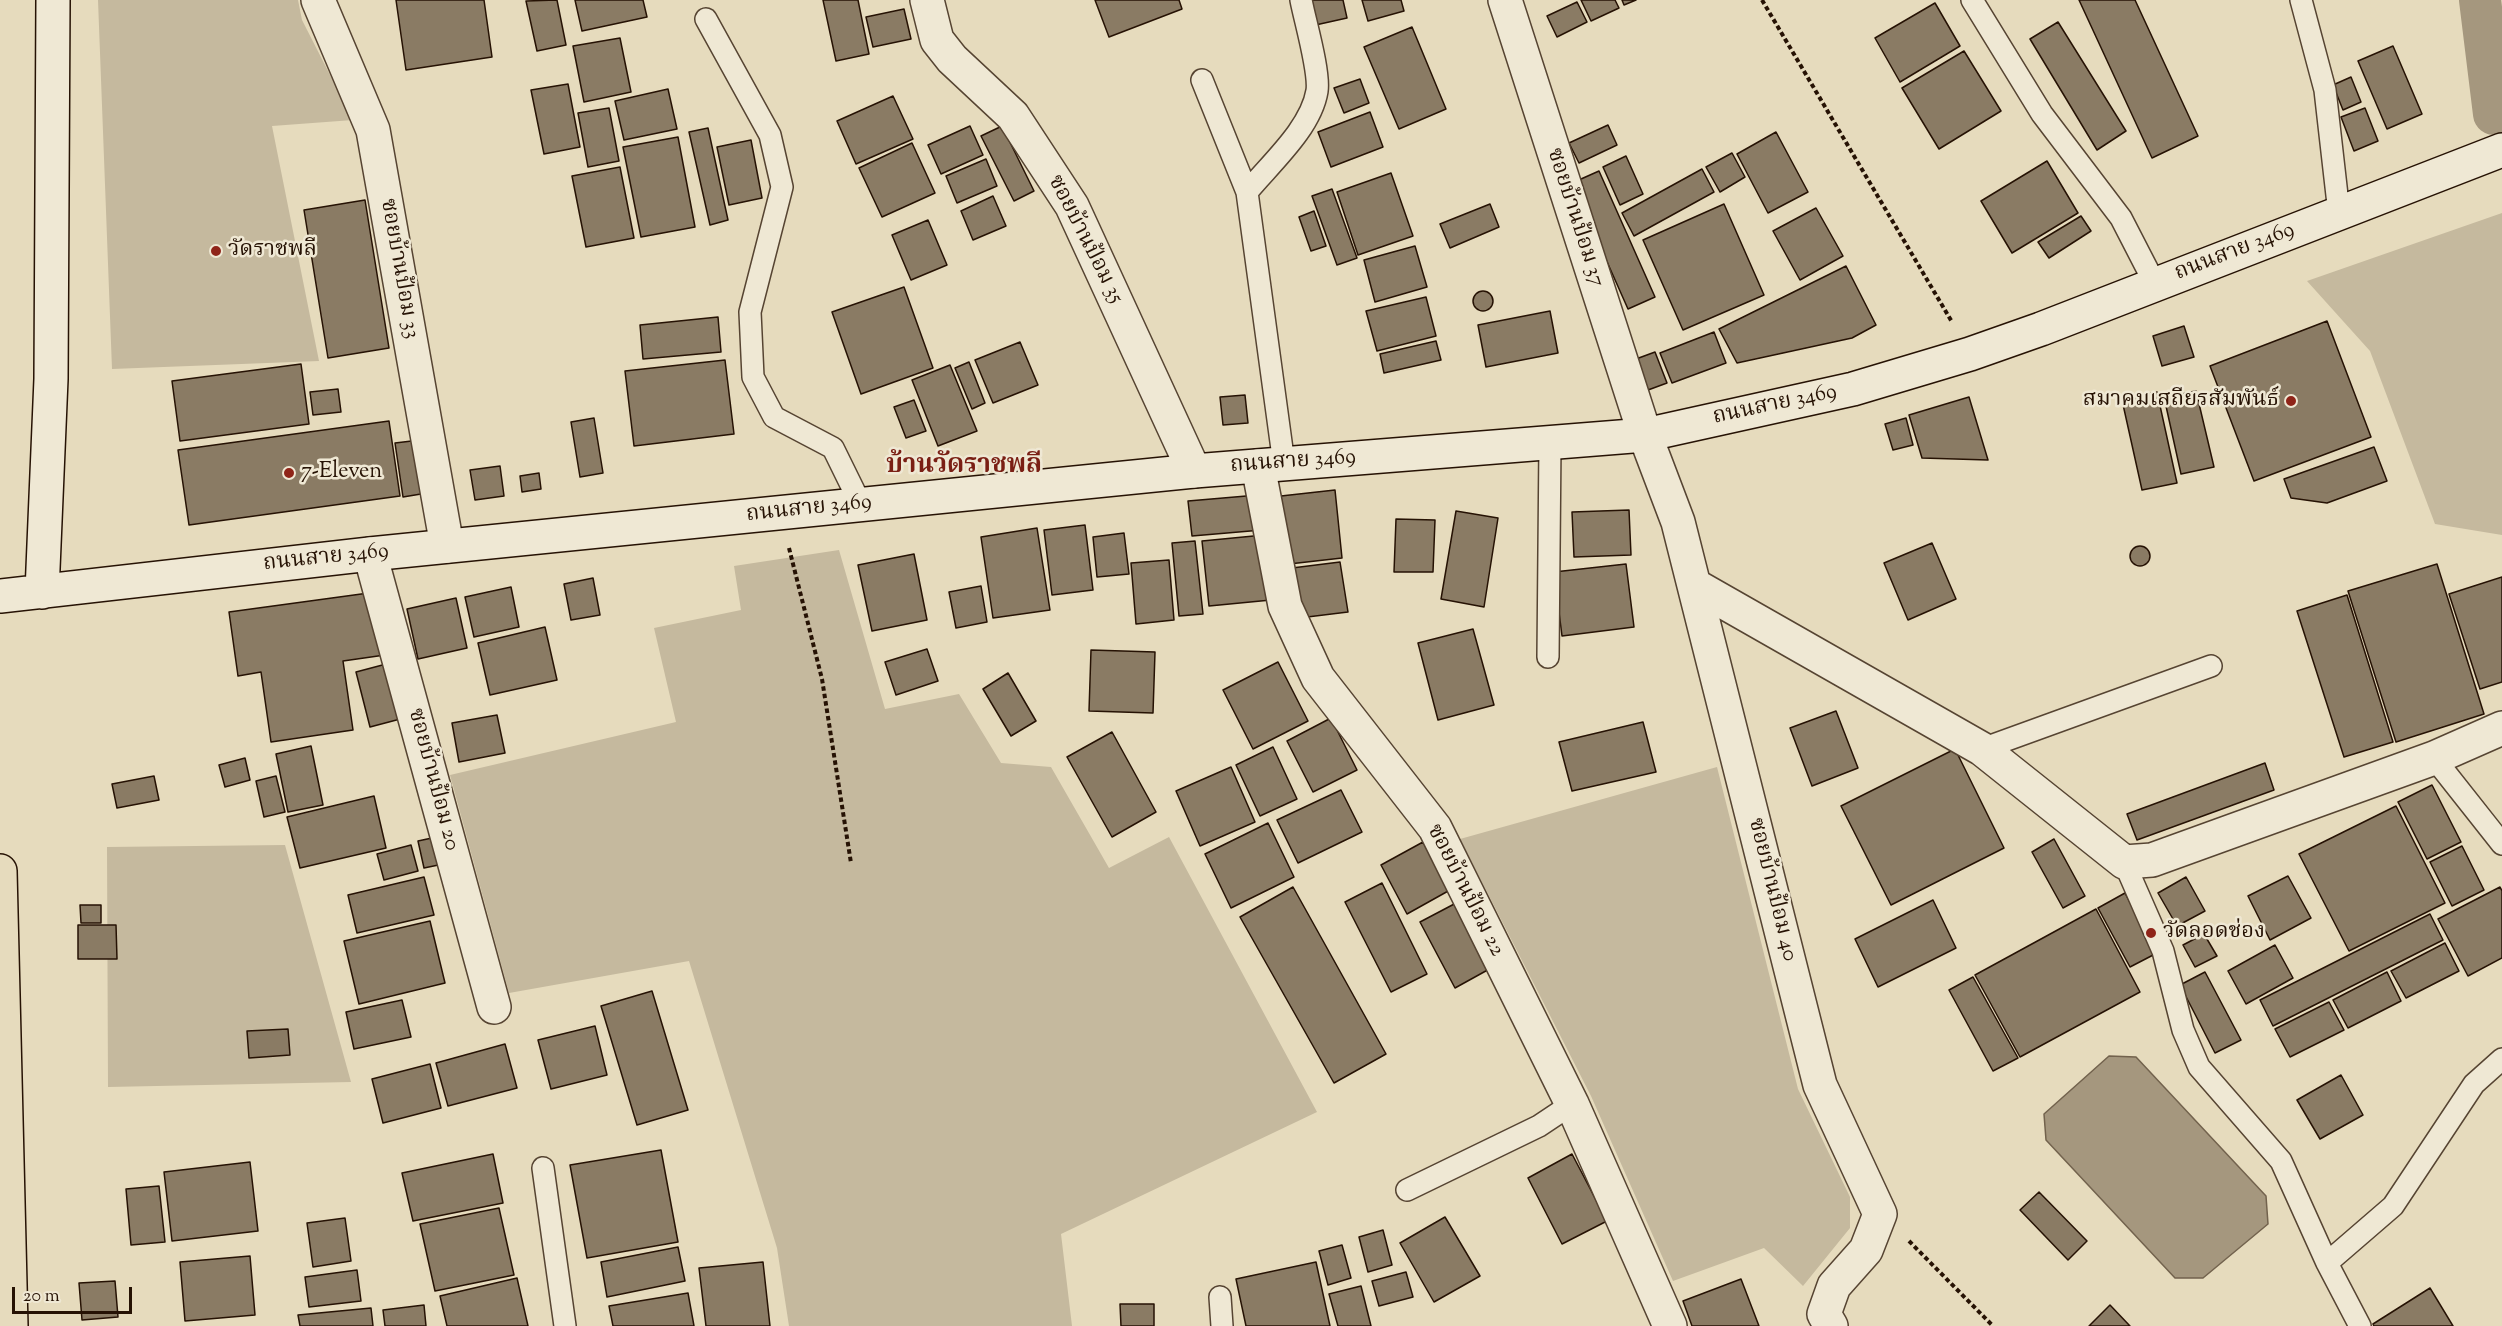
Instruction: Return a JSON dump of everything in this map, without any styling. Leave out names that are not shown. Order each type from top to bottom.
[{"type":"main road","points":[[0,871],[16,1318]]},
{"type":"street","points":[[42,592],[51,379],[53,0]]},
{"type":"street","name":"ซอยบ้านป้อม 33","points":[[318,0],[374,130],[447,546]]},
{"type":"street","name":"ซอยบ้านป้อม 35","points":[[927,0],[937,40],[952,59],[1013,116],[1072,206],[1194,471]]},
{"type":"street","name":"ซอยบ้านป้อม 37","points":[[1505,0],[1645,435]]},
{"type":"street","name":"ถนนสาย 3469","points":[[0,596],[370,554],[1194,471],[1645,435],[1853,389],[1970,354],[2502,150]]},
{"type":"street","name":"ซอยบ้านป้อม 40","points":[[1645,435],[1678,522],[1820,1084],[1880,1214]]},
{"type":"street","name":"ซอยบ้านป้อม 22","points":[[1271,465],[1285,606],[1318,678],[1435,828],[1572,1104],[1670,1326]]},
{"type":"street","name":"ซอยบ้านป้อม 20","points":[[370,554],[494,1007]]},
{"type":"street","points":[[1694,585],[1982,749],[2124,862],[2152,860],[2434,758],[2502,728]]},
{"type":"street","points":[[1831,1326],[1824,1314],[1834,1286],[1866,1250],[1880,1214]]},
{"type":"lane","points":[[1247,192],[1307,121],[1318,90],[1301,0]]},
{"type":"lane","points":[[1972,0],[2042,114],[2121,219],[2155,284]]},
{"type":"lane","points":[[2301,0],[2325,90],[2339,213]]},
{"type":"lane","points":[[706,19],[770,135],[782,187],[750,312],[753,377],[774,417],[833,448],[861,505]]},
{"type":"lane","points":[[1202,80],[1247,192],[1271,465]]},
{"type":"lane","points":[[1548,657],[1550,442]]},
{"type":"lane","points":[[1982,749],[2211,666]]},
{"type":"lane","points":[[2434,758],[2502,844]]},
{"type":"lane","points":[[2124,862],[2163,951],[2183,1030],[2199,1067],[2281,1161],[2327,1263],[2360,1326]]},
{"type":"lane","points":[[2327,1263],[2393,1206],[2474,1084],[2502,1059]]},
{"type":"lane","points":[[1407,1190],[1539,1126],[1572,1104]]},
{"type":"lane","points":[[543,1168],[565,1326]]},
{"type":"lane","points":[[1220,1297],[1222,1326]]},
{"type":"path","points":[[1762,0],[1970,354]]},
{"type":"path","points":[[780,512],[822,679],[851,863]]},
{"type":"path","points":[[1880,1214],[1993,1326]]},
{"type":"shaded area","points":[[98,0],[298,0],[302,20],[353,120],[272,126],[319,361],[112,369]]},
{"type":"shaded area","points":[[2502,213],[2502,535],[2435,524],[2370,351],[2307,281]]},
{"type":"shaded area","points":[[839,550],[885,709],[959,694],[1001,763],[1051,767],[1109,868],[1169,837],[1317,1112],[1061,1234],[1072,1326],[789,1326],[777,1248],[689,961],[509,993],[450,775],[676,722],[654,628],[741,610],[734,566]]},
{"type":"shaded area","points":[[1717,767],[1798,1089],[1850,1197],[1850,1228],[1803,1286],[1764,1248],[1673,1281],[1591,1096],[1460,839]]},
{"type":"shaded area","points":[[285,845],[351,1082],[108,1087],[107,847]]},
{"type":"shaded area","points":[[2109,1056],[2136,1057],[2266,1196],[2268,1224],[2203,1278],[2175,1278],[2046,1140],[2044,1114]]},
{"type":"building","points":[[396,0],[484,0],[492,57],[406,70]]},
{"type":"building","points":[[557,0],[566,45],[537,51],[526,1]]},
{"type":"building","points":[[575,0],[643,0],[647,17],[582,31]]},
{"type":"building","points":[[823,0],[858,0],[869,54],[836,61]]},
{"type":"building","points":[[1095,0],[1179,0],[1182,9],[1109,37]]},
{"type":"building","points":[[1305,0],[1343,0],[1347,18],[1311,26]]},
{"type":"building","points":[[1362,0],[1401,0],[1404,11],[1368,21]]},
{"type":"building","points":[[1581,0],[1615,0],[1619,8],[1591,21]]},
{"type":"building","points":[[1622,0],[1636,0],[1624,5]]},
{"type":"building","points":[[2079,0],[2135,0],[2198,136],[2152,158]]},
{"type":"building","points":[[1577,2],[1587,22],[1557,37],[1547,16]]},
{"type":"building","points":[[1935,3],[1960,46],[1900,82],[1875,38]]},
{"type":"building","points":[[904,9],[911,39],[873,47],[866,17]]},
{"type":"building","points":[[2058,22],[2126,131],[2097,150],[2030,39]]},
{"type":"building","points":[[1412,27],[1446,109],[1399,129],[1364,47]]},
{"type":"building","points":[[620,38],[631,92],[584,102],[573,46]]},
{"type":"building","points":[[2393,46],[2422,114],[2387,129],[2358,61]]},
{"type":"building","points":[[1964,51],[2001,111],[1939,149],[1902,88]]},
{"type":"building","points":[[2351,77],[2361,102],[2343,110],[2333,85]]},
{"type":"building","points":[[1360,79],[1369,103],[1344,113],[1334,88]]},
{"type":"building","points":[[568,84],[580,147],[544,154],[531,90]]},
{"type":"building","points":[[668,89],[677,129],[624,140],[615,101]]},
{"type":"building","points":[[893,96],[913,139],[856,164],[837,121]]},
{"type":"building","points":[[609,108],[619,161],[588,167],[578,113]]},
{"type":"building","points":[[2365,108],[2378,141],[2354,151],[2341,117]]},
{"type":"building","points":[[1370,112],[1383,147],[1331,167],[1318,132]]},
{"type":"building","points":[[1608,125],[1617,145],[1579,163],[1569,143]]},
{"type":"building","points":[[970,126],[983,155],[941,174],[928,145]]},
{"type":"building","points":[[1002,126],[1034,191],[1014,201],[981,136]]},
{"type":"building","points":[[708,128],[728,220],[710,225],[689,132]]},
{"type":"building","points":[[1776,132],[1808,192],[1768,213],[1737,154]]},
{"type":"building","points":[[678,137],[695,227],[641,237],[623,147]]},
{"type":"building","points":[[751,140],[762,198],[729,205],[717,147]]},
{"type":"building","points":[[912,143],[935,193],[882,217],[859,168]]},
{"type":"building","points":[[1732,153],[1745,177],[1720,192],[1706,167]]},
{"type":"building","points":[[1626,156],[1643,194],[1620,205],[1603,167]]},
{"type":"building","points":[[986,159],[997,186],[957,203],[946,176]]},
{"type":"building","points":[[2047,161],[2078,213],[2012,253],[1981,201]]},
{"type":"building","points":[[620,167],[634,238],[586,247],[572,176]]},
{"type":"building","points":[[1702,169],[1714,192],[1634,236],[1622,213]]},
{"type":"building","points":[[1599,171],[1655,297],[1628,309],[1572,183]]},
{"type":"building","points":[[1391,173],[1413,236],[1358,255],[1337,192]]},
{"type":"building","points":[[1332,189],[1357,258],[1337,265],[1312,196]]},
{"type":"building","points":[[993,196],[1006,226],[973,240],[961,211]]},
{"type":"building","points":[[365,200],[389,348],[328,358],[304,210]]},
{"type":"building","points":[[1490,204],[1499,227],[1450,248],[1440,224]]},
{"type":"building","points":[[1724,204],[1764,295],[1683,330],[1643,240]]},
{"type":"building","points":[[1816,208],[1843,256],[1800,280],[1773,231]]},
{"type":"building","points":[[1314,211],[1326,246],[1311,251],[1299,217]]},
{"type":"building","points":[[2081,216],[2091,231],[2049,258],[2038,242]]},
{"type":"building","points":[[928,220],[947,265],[911,280],[892,235]]},
{"type":"building","points":[[1415,246],[1427,287],[1375,302],[1364,260]]},
{"type":"building","points":[[1846,266],[1876,325],[1852,338],[1737,363],[1719,329]]},
{"type":"building","points":[[904,287],[933,368],[861,394],[832,312]]},
{"type":"building","points":[[1479,291],[1487,291],[1493,297],[1493,305],[1487,311],[1479,311],[1473,305],[1473,297]]},
{"type":"building","points":[[1426,297],[1436,336],[1377,351],[1366,311]]},
{"type":"building","points":[[1550,311],[1558,353],[1486,367],[1478,325]]},
{"type":"building","points":[[718,317],[721,352],[643,359],[640,325]]},
{"type":"building","name":"สมาคมเสถียรสัมพันธ์","points":[[2327,321],[2371,437],[2254,481],[2210,366]]},
{"type":"building","points":[[2184,326],[2194,357],[2162,366],[2153,336]]},
{"type":"building","points":[[1714,332],[1726,363],[1672,383],[1660,353]]},
{"type":"building","points":[[1436,341],[1441,360],[1384,373],[1380,354]]},
{"type":"building","points":[[1020,342],[1038,385],[993,403],[975,360]]},
{"type":"building","points":[[1655,352],[1667,383],[1648,390],[1636,359]]},
{"type":"building","points":[[725,360],[734,434],[634,446],[625,371]]},
{"type":"building","points":[[969,362],[985,403],[972,409],[955,368]]},
{"type":"building","points":[[301,364],[309,424],[180,441],[172,381]]},
{"type":"building","points":[[950,365],[977,431],[938,446],[912,380]]},
{"type":"building","points":[[338,389],[341,412],[313,415],[310,392]]},
{"type":"building","points":[[2196,391],[2214,467],[2181,474],[2164,397]]},
{"type":"building","points":[[2157,392],[2177,483],[2142,490],[2122,400]]},
{"type":"building","points":[[1245,395],[1248,423],[1223,425],[1220,397]]},
{"type":"building","points":[[1969,397],[1988,460],[1922,458],[1909,415]]},
{"type":"building","points":[[914,400],[926,431],[906,438],[894,407]]},
{"type":"building","points":[[594,418],[603,473],[580,477],[571,422]]},
{"type":"building","points":[[1906,418],[1913,445],[1893,450],[1885,424]]},
{"type":"building","name":"7-Eleven","points":[[389,421],[400,496],[189,525],[178,450]]},
{"type":"building","points":[[420,440],[427,493],[403,497],[395,443]]},
{"type":"building","points":[[2374,447],[2387,481],[2327,503],[2291,498],[2284,479]]},
{"type":"building","points":[[500,466],[504,496],[475,500],[470,470]]},
{"type":"building","points":[[539,473],[541,489],[522,492],[520,476]]},
{"type":"building","points":[[1335,490],[1342,558],[1289,564],[1281,496]]},
{"type":"building","points":[[1258,495],[1262,530],[1192,536],[1188,501]]},
{"type":"building","points":[[1629,510],[1631,555],[1574,557],[1572,512]]},
{"type":"building","points":[[1456,511],[1498,518],[1484,607],[1441,599]]},
{"type":"building","points":[[1396,519],[1435,520],[1433,572],[1394,572]]},
{"type":"building","points":[[1085,525],[1093,590],[1052,595],[1044,530]]},
{"type":"building","points":[[1037,528],[1050,610],[993,618],[981,537]]},
{"type":"building","points":[[1124,533],[1129,574],[1097,577],[1093,537]]},
{"type":"building","points":[[1264,535],[1271,600],[1209,606],[1202,541]]},
{"type":"building","points":[[1195,541],[1203,614],[1179,616],[1172,543]]},
{"type":"building","points":[[1932,543],[1956,599],[1908,620],[1884,563]]},
{"type":"building","points":[[2136,546],[2144,546],[2150,552],[2150,560],[2144,566],[2136,566],[2130,560],[2130,552]]},
{"type":"building","points":[[914,554],[927,620],[872,631],[858,565]]},
{"type":"building","points":[[1169,560],[1174,620],[1136,624],[1131,563]]},
{"type":"building","points":[[1340,562],[1348,612],[1299,618],[1292,568]]},
{"type":"building","points":[[1626,564],[1634,627],[1562,636],[1554,572]]},
{"type":"building","points":[[2437,564],[2484,714],[2396,742],[2348,591]]},
{"type":"building","points":[[2502,577],[2502,682],[2480,689],[2449,594]]},
{"type":"building","points":[[593,578],[600,615],[571,620],[564,584]]},
{"type":"building","points":[[981,586],[987,622],[956,628],[949,592]]},
{"type":"building","points":[[511,587],[519,627],[474,637],[465,597]]},
{"type":"building","points":[[376,592],[385,655],[343,661],[353,730],[271,742],[261,672],[238,676],[229,612]]},
{"type":"building","points":[[2347,595],[2393,742],[2344,757],[2297,611]]},
{"type":"building","points":[[456,598],[467,648],[418,659],[407,609]]},
{"type":"building","points":[[545,627],[557,680],[490,695],[478,643]]},
{"type":"building","points":[[1473,629],[1494,705],[1438,720],[1418,643]]},
{"type":"building","points":[[927,649],[938,681],[896,695],[885,662]]},
{"type":"building","points":[[1091,650],[1155,652],[1153,713],[1089,711]]},
{"type":"building","points":[[1278,662],[1308,721],[1253,749],[1223,690]]},
{"type":"building","points":[[390,663],[404,718],[370,727],[356,672]]},
{"type":"building","points":[[1008,673],[1036,721],[1011,736],[983,689]]},
{"type":"building","points":[[1836,711],[1858,768],[1812,786],[1790,728]]},
{"type":"building","points":[[497,715],[505,753],[459,762],[452,723]]},
{"type":"building","points":[[1331,718],[1357,770],[1313,792],[1287,741]]},
{"type":"building","points":[[1643,722],[1656,772],[1572,791],[1559,742]]},
{"type":"building","points":[[1112,732],[1156,812],[1112,837],[1067,757]]},
{"type":"building","points":[[311,746],[323,805],[288,812],[276,754]]},
{"type":"building","points":[[1273,747],[1297,799],[1260,816],[1236,765]]},
{"type":"building","points":[[1955,749],[2004,848],[1891,905],[1841,806]]},
{"type":"building","points":[[245,758],[250,780],[225,787],[219,765]]},
{"type":"building","points":[[2265,763],[2274,790],[2137,840],[2127,814]]},
{"type":"building","points":[[1231,767],[1255,822],[1200,846],[1176,791]]},
{"type":"building","points":[[154,776],[159,800],[117,808],[112,784]]},
{"type":"building","points":[[276,776],[285,812],[264,817],[256,781]]},
{"type":"building","points":[[2432,785],[2461,842],[2427,859],[2398,802]]},
{"type":"building","points":[[1341,790],[1362,832],[1298,863],[1277,820]]},
{"type":"building","points":[[374,796],[386,848],[300,868],[287,817]]},
{"type":"building","points":[[2396,806],[2445,903],[2349,951],[2299,854]]},
{"type":"building","points":[[1268,823],[1294,877],[1231,908],[1205,854]]},
{"type":"building","points":[[441,836],[448,863],[424,868],[418,841]]},
{"type":"building","points":[[2054,839],[2085,896],[2063,908],[2032,852]]},
{"type":"building","points":[[1423,842],[1450,890],[1407,914],[1381,865]]},
{"type":"building","points":[[411,845],[418,871],[384,880],[377,854]]},
{"type":"building","points":[[2462,846],[2484,890],[2452,906],[2430,862]]},
{"type":"building","points":[[2288,876],[2311,918],[2270,940],[2248,896]]},
{"type":"building","points":[[424,877],[434,915],[357,933],[348,895]]},
{"type":"building","points":[[2186,877],[2205,911],[2177,926],[2158,893]]},
{"type":"building","points":[[1382,883],[1427,974],[1391,992],[1345,902]]},
{"type":"building","points":[[1293,887],[1386,1054],[1334,1083],[1240,917]]},
{"type":"building","points":[[2500,887],[2502,891],[2502,958],[2468,976],[2438,919]]},
{"type":"building","points":[[2125,893],[2157,953],[2130,967],[2098,908]]},
{"type":"building","points":[[1933,900],[1956,948],[1878,987],[1855,939]]},
{"type":"building","points":[[1458,902],[1493,967],[1455,988],[1420,922]]},
{"type":"building","points":[[80,905],[101,905],[101,923],[81,923]]},
{"type":"building","points":[[2096,909],[2140,992],[2020,1057],[1975,975]]},
{"type":"building","points":[[2430,914],[2443,940],[2273,1026],[2260,1000]]},
{"type":"building","points":[[430,921],[445,983],[359,1004],[344,941]]},
{"type":"building","points":[[78,925],[116,925],[117,959],[78,959]]},
{"type":"building","points":[[2204,934],[2217,956],[2195,967],[2183,945]]},
{"type":"building","points":[[2445,943],[2459,971],[2406,998],[2391,971]]},
{"type":"building","points":[[2275,945],[2293,978],[2246,1004],[2228,971]]},
{"type":"building","points":[[2205,972],[2241,1040],[2215,1053],[2180,985]]},
{"type":"building","points":[[2387,972],[2401,1001],[2348,1028],[2333,1000]]},
{"type":"building","points":[[1973,977],[2018,1058],[1993,1071],[1949,990]]},
{"type":"building","points":[[652,991],[688,1110],[637,1125],[601,1006]]},
{"type":"building","points":[[402,1000],[411,1037],[354,1049],[346,1012]]},
{"type":"building","points":[[2329,1002],[2344,1030],[2290,1057],[2275,1029]]},
{"type":"building","points":[[595,1026],[607,1075],[551,1089],[538,1040]]},
{"type":"building","points":[[288,1029],[290,1055],[249,1058],[247,1031]]},
{"type":"building","points":[[505,1044],[517,1088],[448,1106],[436,1063]]},
{"type":"building","points":[[430,1064],[441,1108],[383,1123],[372,1079]]},
{"type":"building","points":[[2341,1075],[2363,1115],[2320,1139],[2297,1100]]},
{"type":"building","points":[[661,1150],[678,1242],[587,1258],[570,1165]]},
{"type":"building","points":[[493,1154],[503,1203],[413,1221],[402,1173]]},
{"type":"building","points":[[1572,1154],[1607,1221],[1562,1244],[1528,1178]]},
{"type":"building","points":[[250,1162],[258,1231],[172,1241],[164,1172]]},
{"type":"building","points":[[159,1186],[165,1242],[131,1245],[126,1189]]},
{"type":"building","points":[[2039,1192],[2087,1241],[2068,1260],[2020,1210]]},
{"type":"building","points":[[499,1208],[514,1275],[435,1291],[420,1224]]},
{"type":"building","points":[[1445,1217],[1480,1276],[1434,1302],[1400,1243]]},
{"type":"building","points":[[345,1218],[351,1261],[313,1267],[307,1223]]},
{"type":"building","points":[[1383,1230],[1392,1265],[1368,1272],[1359,1237]]},
{"type":"building","points":[[1342,1245],[1351,1278],[1328,1285],[1319,1251]]},
{"type":"building","points":[[678,1247],[685,1281],[607,1297],[601,1262]]},
{"type":"building","points":[[250,1256],[255,1315],[185,1321],[180,1262]]},
{"type":"building","points":[[763,1262],[770,1326],[706,1326],[699,1268]]},
{"type":"building","points":[[1316,1262],[1330,1326],[1246,1326],[1236,1279]]},
{"type":"building","points":[[357,1270],[361,1301],[309,1307],[305,1277]]},
{"type":"building","points":[[1406,1272],[1413,1297],[1379,1306],[1372,1281]]},
{"type":"building","points":[[517,1278],[528,1326],[447,1326],[440,1296]]},
{"type":"building","points":[[1741,1279],[1759,1326],[1692,1326],[1683,1301]]},
{"type":"building","points":[[115,1281],[118,1317],[82,1320],[79,1283]]},
{"type":"building","points":[[1361,1286],[1371,1326],[1338,1326],[1329,1294]]},
{"type":"building","points":[[2430,1288],[2453,1326],[2374,1326],[2373,1324]]},
{"type":"building","points":[[688,1293],[694,1326],[613,1326],[609,1306]]},
{"type":"building","points":[[1120,1304],[1154,1304],[1154,1326],[1121,1326]]},
{"type":"building","points":[[424,1305],[426,1326],[385,1326],[383,1310]]},
{"type":"building","points":[[2110,1305],[2130,1326],[2089,1326]]},
{"type":"building","points":[[371,1308],[373,1326],[300,1326],[298,1315]]},
{"type":"waterway","points":[[2480,0],[2494,114]]},
{"type":"place","name":"วัดราชพลี","points":[[216,251]]},
{"type":"place","name":"สมาคมเสถียรสัมพันธ์","points":[[2291,401]]},
{"type":"place","name":"7-Eleven","points":[[289,473]]},
{"type":"place","name":"วัดลอดช่อง","points":[[2151,933]]},
{"type":"district","name":"บ้านวัดราชพลี","points":[[964,468]]}]
